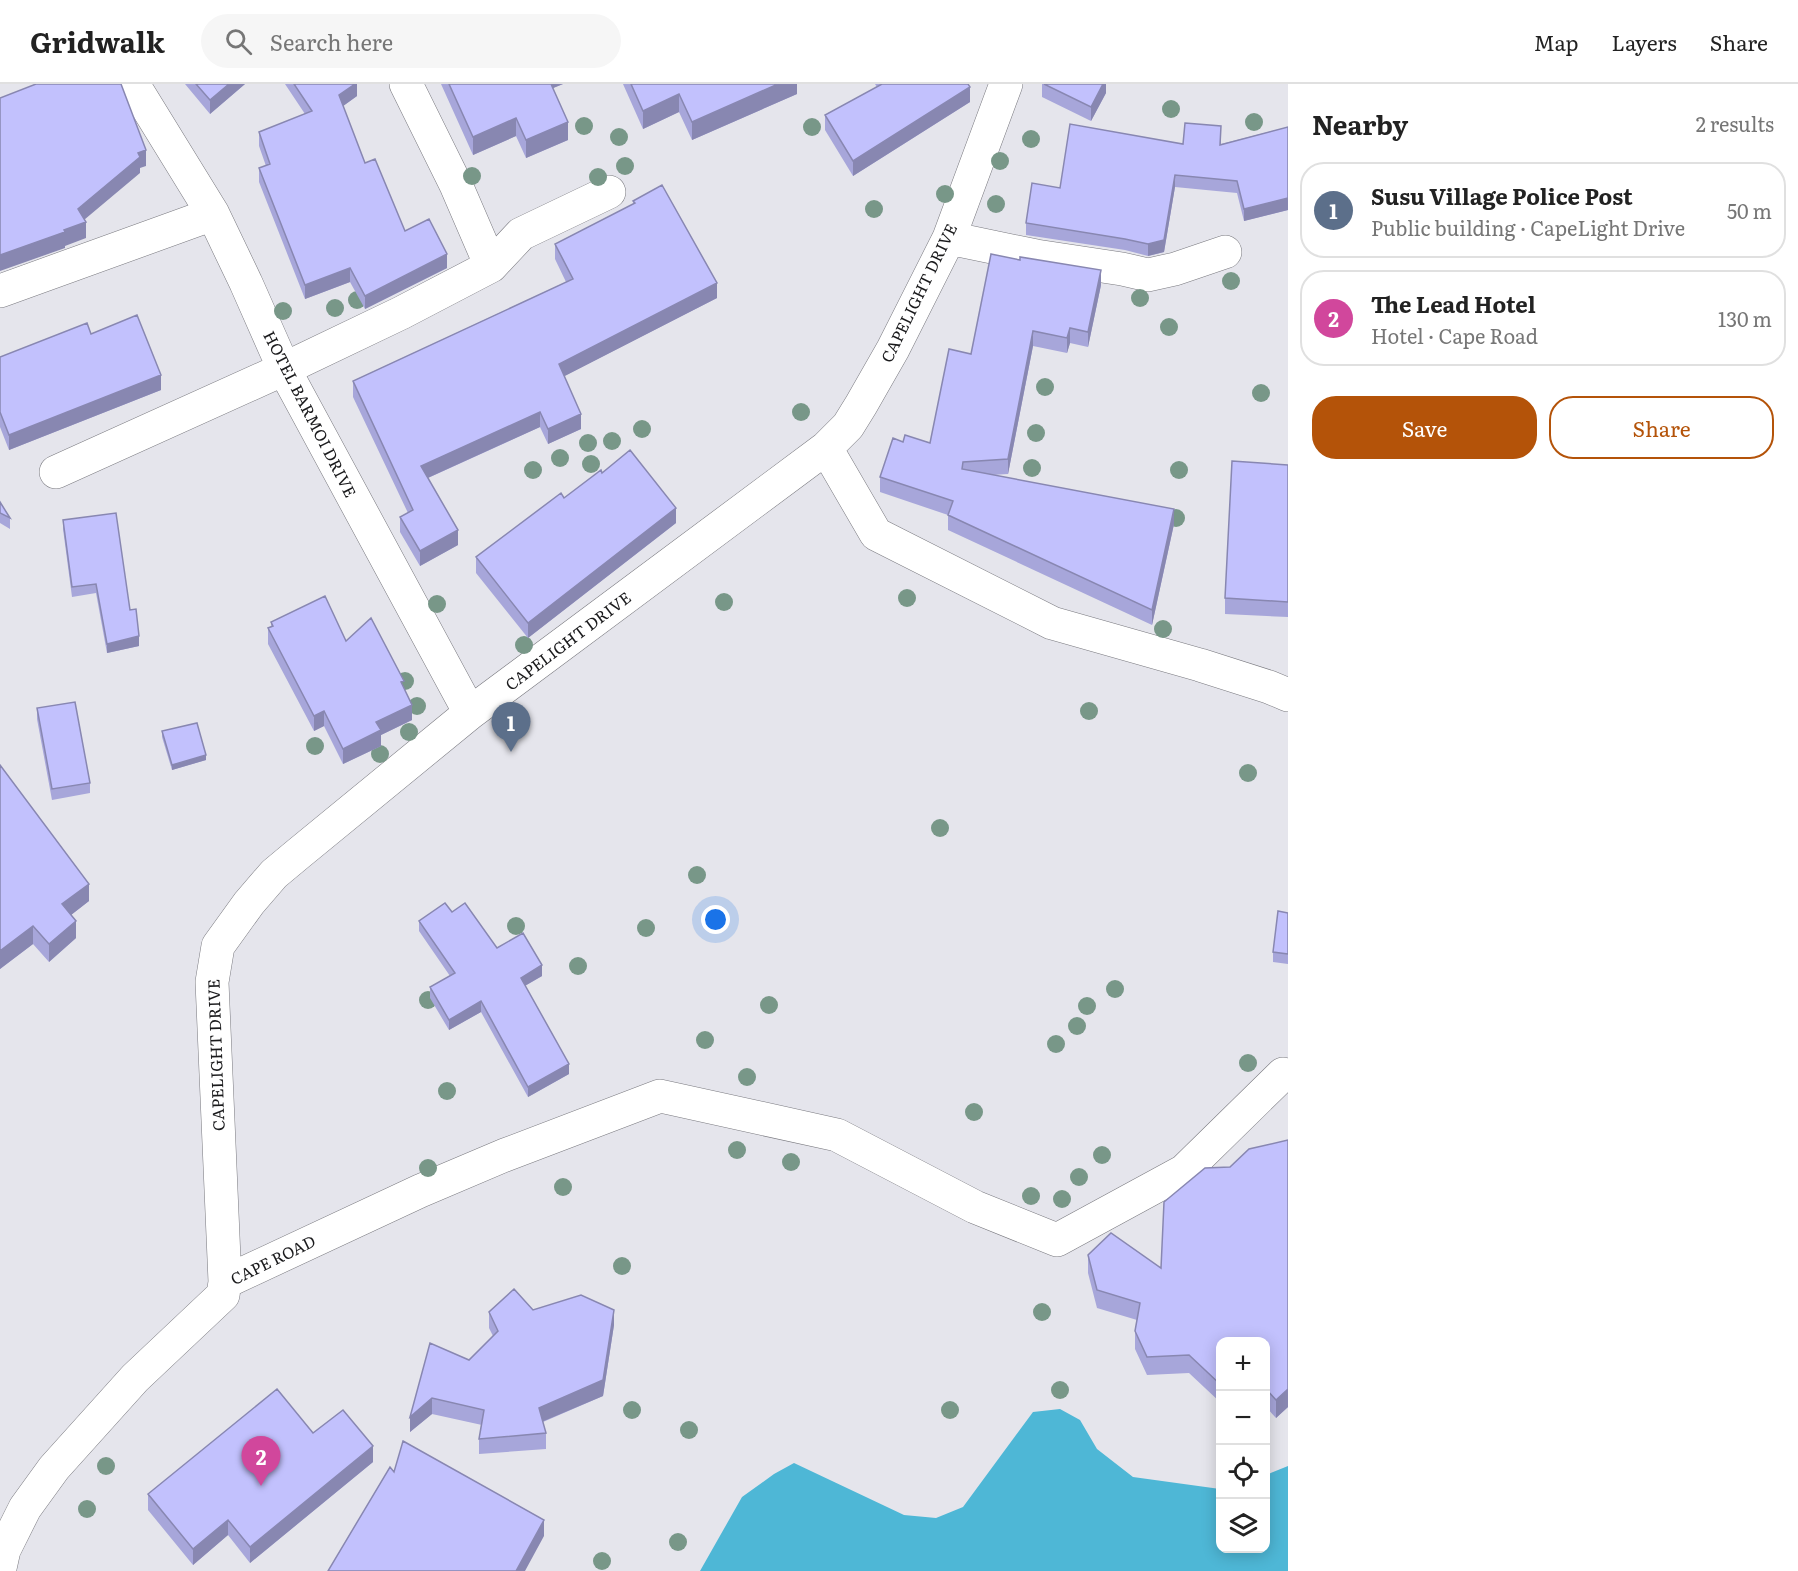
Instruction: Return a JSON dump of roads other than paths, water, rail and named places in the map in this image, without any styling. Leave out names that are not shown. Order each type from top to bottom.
[{"type":"street","name":"HOTEL BARMOI DRIVE","points":[[133,84],[213,214],[284,369],[470,714]]},
{"type":"street","points":[[406,84],[456,185],[491,266]]},
{"type":"street","name":"CAPELIGHT DRIVE","points":[[225,1282],[212,982],[218,946],[249,903],[274,874],[470,714],[826,448],[848,426],[893,349],[949,238],[1006,84]]},
{"type":"street","points":[[56,472],[284,369],[401,313],[491,266],[521,234],[609,192]]},
{"type":"street","points":[[0,291],[213,214]]},
{"type":"street","points":[[949,238],[1036,256],[1148,274],[1225,252]]},
{"type":"street","points":[[826,448],[876,534],[1052,623],[1200,665],[1288,695]]},
{"type":"street","name":"CAPE ROAD","points":[[0,1568],[4,1550],[25,1508],[54,1468],[135,1378],[223,1295],[225,1282],[420,1191],[505,1155],[660,1096],[837,1135],[975,1206],[1057,1240],[1184,1171],[1282,1074]]},
{"type":"water","points":[[1060,1409],[1080,1420],[1097,1449],[1133,1477],[1216,1488],[1216,1553],[1270,1553],[1270,1473],[1288,1466],[1288,1571],[700,1571],[742,1497],[794,1463],[904,1515],[936,1518],[963,1507],[1033,1412]]},
{"type":"place","name":"Susu Village Police Post","points":[[511,752]]},
{"type":"place","name":"The Lead Hotel","points":[[261,1486]]}]
